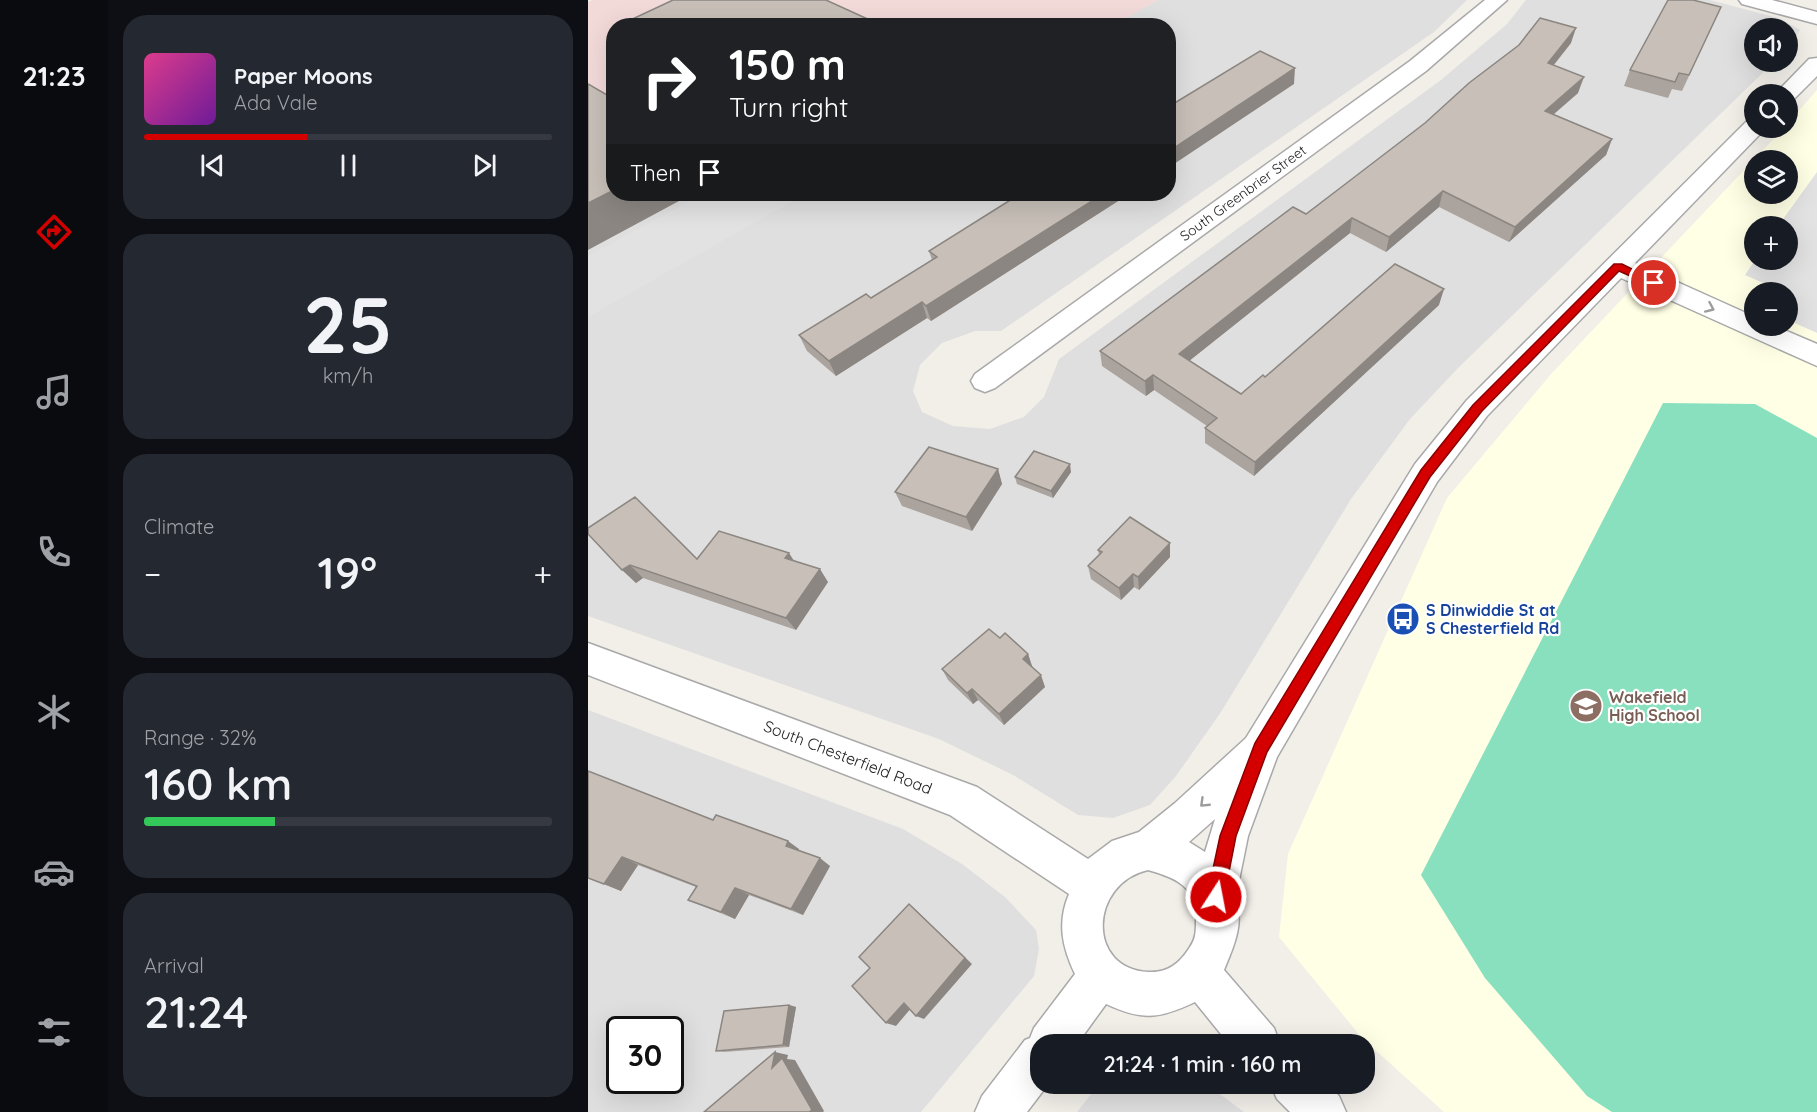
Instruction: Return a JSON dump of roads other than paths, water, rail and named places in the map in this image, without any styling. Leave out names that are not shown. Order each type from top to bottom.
[{"type":"street","name":"South Greenbrier Street","points":[[985,381],[1418,66],[1497,0]]},
{"type":"street","points":[[1749,0],[1817,18]]},
{"type":"street","points":[[1796,84],[1817,64]]},
{"type":"street","points":[[1216,897],[1205,877],[1189,861],[1170,852],[1148,850],[1126,855],[1107,867],[1092,885],[1084,908],[1082,932],[1088,955],[1101,975],[1120,989],[1142,995],[1165,993],[1199,973],[1215,944],[1219,921],[1216,897],[1228,836],[1261,748],[1426,473],[1477,408],[1744,137]]},
{"type":"street","points":[[1618,266],[1817,356]]},
{"type":"street","name":"South Chesterfield Road","points":[[588,659],[963,801],[1092,885]]},
{"type":"street","points":[[1148,850],[1189,818],[1261,748]]},
{"type":"street","points":[[1199,973],[1250,1034]]},
{"type":"street","points":[[1057,1034],[1101,975]]},
{"type":"street","points":[[998,1112],[1030,1070]]},
{"type":"street","points":[[1304,1094],[1323,1112]]},
{"type":"place","name":"S Dinwiddie St at S Chesterfield Rd","points":[[1403,619]]},
{"type":"place","name":"Wakefield High School","points":[[1586,706]]}]
